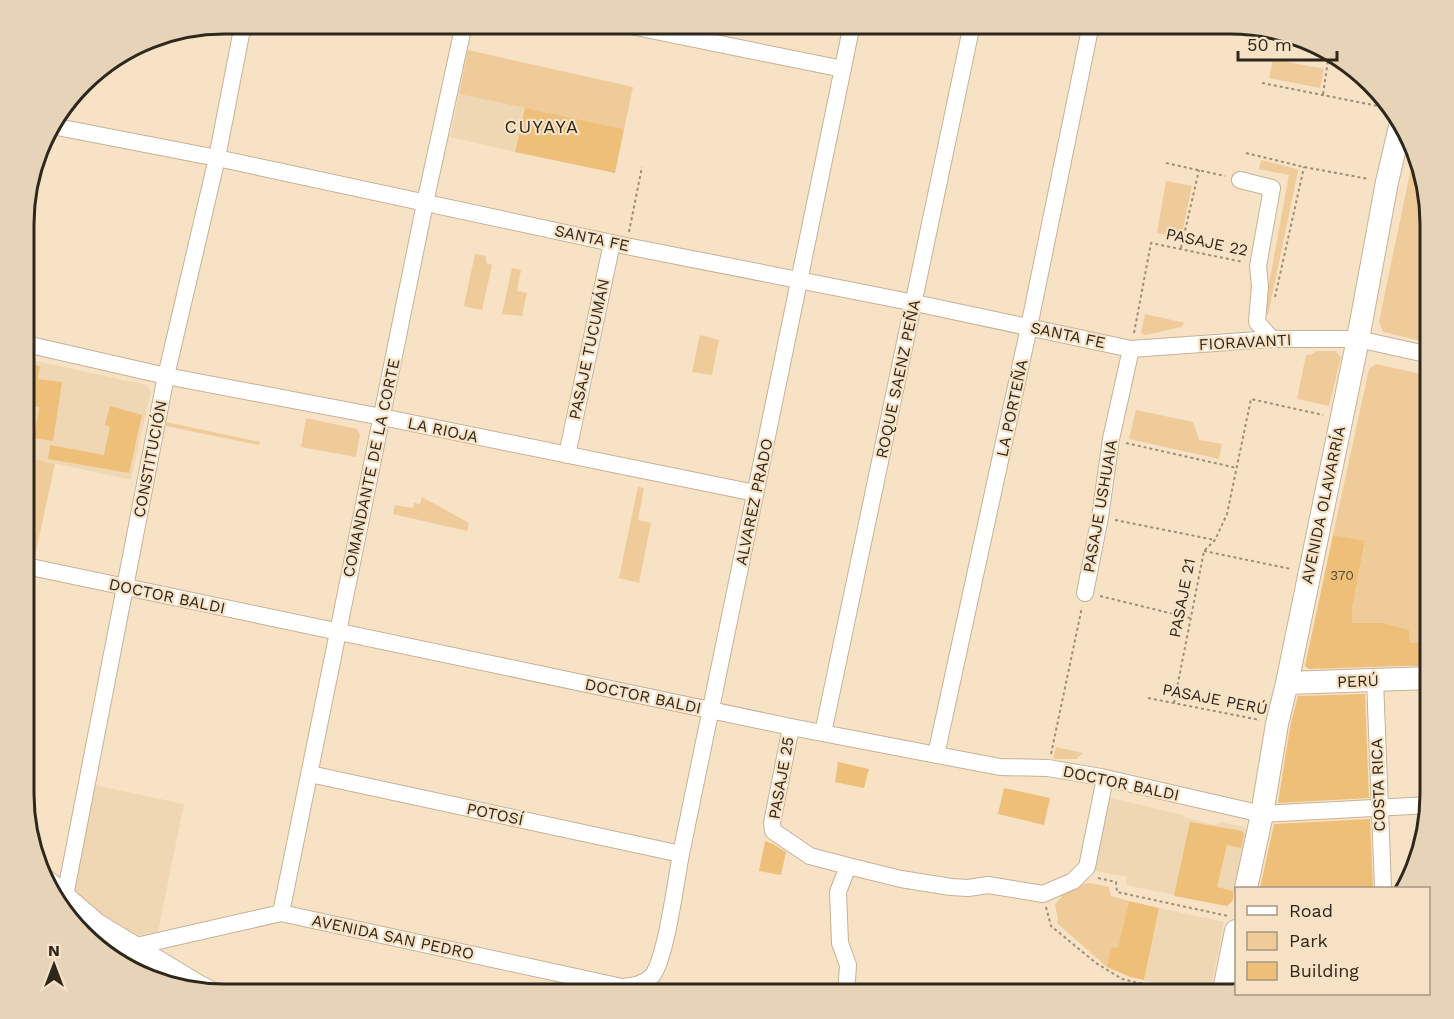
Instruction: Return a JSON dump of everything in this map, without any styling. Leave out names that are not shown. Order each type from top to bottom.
[{"type":"street","name":"CONSTITUCIÓN","points":[[65,896],[166,376],[217,158],[241,35]]},
{"type":"street","name":"COMANDANTE DE LA CORTE","points":[[280,913],[425,203],[462,35]]},
{"type":"street","points":[[675,35],[843,69]]},
{"type":"street","name":"ALVAREZ PRADO","points":[[651,977],[662,958],[681,854],[850,35]]},
{"type":"street","name":"ROQUE SAENZ PEÑA","points":[[823,733],[970,35]]},
{"type":"street","name":"LA PORTEÑA","points":[[936,755],[1029,327],[1089,35]]},
{"type":"street","name":"SANTA FE","points":[[61,128],[217,158],[619,244],[1131,349]]},
{"type":"street","name":"AVENIDA OLAVARRÍA","points":[[1246,887],[1262,814],[1277,724],[1358,339],[1398,137]]},
{"type":"street","points":[[1240,180],[1272,188],[1258,266],[1260,286],[1257,322],[1272,339]]},
{"type":"street","name":"PASAJE TUCUMÁN","points":[[567,455],[619,244]]},
{"type":"street","name":"FIORAVANTI","points":[[1131,349],[1272,339],[1358,339],[1419,353]]},
{"type":"street","name":"LA RIOJA","points":[[34,346],[166,376],[382,417],[755,493]]},
{"type":"street","name":"PASAJE USHUAIA","points":[[1085,593],[1100,517],[1111,440],[1131,349]]},
{"type":"street","name":"DOCTOR BALDI","points":[[35,568],[791,727],[1000,767],[1048,768],[1105,778],[1262,814],[1419,806]]},
{"type":"street","name":"PERÚ","points":[[1287,683],[1419,679]]},
{"type":"street","name":"COSTA RICA","points":[[1375,681],[1383,887]]},
{"type":"street","name":"PASAJE 25","points":[[791,727],[772,823],[773,831],[810,856],[848,866]]},
{"type":"street","name":"POTOSÍ","points":[[310,774],[681,854]]},
{"type":"street","points":[[847,985],[848,965],[840,943],[838,892],[848,866],[901,879],[968,888],[988,885],[1043,894],[1073,881],[1087,867],[1105,778]]},
{"type":"street","points":[[65,896],[97,925],[192,982]]},
{"type":"street","name":"AVENIDA SAN PEDRO","points":[[132,947],[280,913],[610,984]]},
{"type":"street","points":[[1225,985],[1234,924]]},
{"type":"street","name":"AVENIDA SAN PEDRO","points":[[639,984],[651,977]]},
{"type":"path","points":[[1323,94],[1328,62]]},
{"type":"path","points":[[1262,82],[1377,105]]},
{"type":"path","points":[[1246,153],[1387,182]]},
{"type":"path","points":[[1166,163],[1240,180]]},
{"type":"path","points":[[1275,298],[1304,166]]},
{"type":"path","points":[[619,244],[642,167]]},
{"type":"path","points":[[1181,248],[1200,171]]},
{"type":"path","name":"PASAJE 22","points":[[1131,349],[1151,243],[1258,266]]},
{"type":"path","name":"PASAJE 21","points":[[1174,703],[1204,551],[1215,540],[1227,514],[1251,399],[1341,419]]},
{"type":"path","points":[[1111,440],[1237,468]]},
{"type":"path","points":[[1100,517],[1215,540]]},
{"type":"path","points":[[1204,551],[1309,572]]},
{"type":"path","points":[[1085,593],[1190,618]]},
{"type":"path","name":"PASAJE USHUAIA","points":[[1048,768],[1085,593]]},
{"type":"path","name":"PASAJE PERÚ","points":[[1148,698],[1277,724]]},
{"type":"path","points":[[1081,873],[1116,882],[1118,892],[1234,924]]},
{"type":"path","points":[[1043,894],[1051,926],[1096,963],[1122,979],[1147,985]]},
{"type":"shaded area","points":[[459,94],[525,108],[515,152],[450,137]]},
{"type":"shaded area","points":[[34,361],[147,385],[151,391],[131,480],[34,459]]},
{"type":"shaded area","points":[[94,785],[184,804],[158,932],[128,937],[73,889]]},
{"type":"shaded area","points":[[1111,798],[1216,825],[1221,822],[1244,827],[1248,834],[1233,900],[1227,906],[1126,885],[1127,877],[1091,870],[1107,800]]},
{"type":"shaded area","points":[[1159,908],[1224,922],[1212,983],[1208,985],[1167,985],[1144,980]]},
{"type":"green space","points":[[468,50],[633,87],[624,129],[459,94]]},
{"type":"green space","points":[[1273,59],[1324,69],[1320,88],[1269,78]]},
{"type":"green space","points":[[1261,160],[1298,171],[1268,315],[1264,311],[1289,175],[1259,169]]},
{"type":"green space","points":[[1411,169],[1419,212],[1419,340],[1383,332],[1379,322]]},
{"type":"green space","points":[[1166,181],[1192,186],[1181,238],[1157,233]]},
{"type":"green space","points":[[475,254],[486,256],[486,263],[492,265],[482,310],[464,306]]},
{"type":"green space","points":[[512,268],[521,270],[517,291],[527,293],[522,316],[502,314]]},
{"type":"green space","points":[[1145,314],[1185,323],[1181,327],[1145,335],[1141,333]]},
{"type":"green space","points":[[700,335],[719,340],[712,375],[692,372]]},
{"type":"green space","points":[[1317,351],[1335,351],[1341,357],[1329,406],[1297,399],[1306,355]]},
{"type":"green space","points":[[1376,364],[1419,374],[1419,666],[1411,666],[1409,630],[1384,623],[1352,623],[1352,609],[1365,542],[1333,535],[1369,369]]},
{"type":"green space","points":[[1136,410],[1193,422],[1199,440],[1222,444],[1219,459],[1129,439]]},
{"type":"green space","points":[[306,418],[357,429],[360,435],[356,457],[301,447]]},
{"type":"green space","points":[[166,422],[260,442],[259,445],[166,426]]},
{"type":"green space","points":[[35,459],[55,464],[35,557]]},
{"type":"green space","points":[[638,487],[644,488],[638,520],[651,523],[639,583],[619,578]]},
{"type":"green space","points":[[422,497],[469,523],[467,531],[393,514],[395,505],[413,508],[414,503],[420,504]]},
{"type":"green space","points":[[1056,747],[1083,753],[1076,759],[1053,759]]},
{"type":"green space","points":[[1089,883],[1109,887],[1111,896],[1129,901],[1118,947],[1107,967],[1057,923],[1055,905],[1068,888]]},
{"type":"building","points":[[525,108],[624,129],[615,173],[515,152]]},
{"type":"building","points":[[34,365],[40,366],[38,379],[62,382],[53,441],[34,438],[39,407],[34,406]]},
{"type":"building","points":[[110,406],[142,415],[129,473],[48,459],[50,445],[104,455],[110,427],[105,425]]},
{"type":"building","points":[[1333,535],[1365,541],[1352,609],[1352,623],[1384,623],[1409,630],[1410,643],[1419,643],[1419,665],[1309,669],[1305,666]]},
{"type":"building","points":[[1365,694],[1369,798],[1278,803],[1290,727],[1298,696]]},
{"type":"building","points":[[838,762],[869,769],[864,788],[835,782]]},
{"type":"building","points":[[1004,788],[1050,798],[1044,825],[998,814]]},
{"type":"building","points":[[1370,819],[1373,887],[1260,887],[1274,824]]},
{"type":"building","points":[[1190,822],[1242,831],[1244,834],[1241,848],[1227,845],[1217,887],[1233,891],[1233,900],[1227,906],[1174,896]]},
{"type":"building","points":[[765,841],[786,852],[781,875],[759,871]]},
{"type":"building","points":[[1129,901],[1159,908],[1144,980],[1130,977],[1107,967],[1111,948],[1118,947]]},
{"type":"district","name":"CUYAYA","points":[[542,126]]}]
